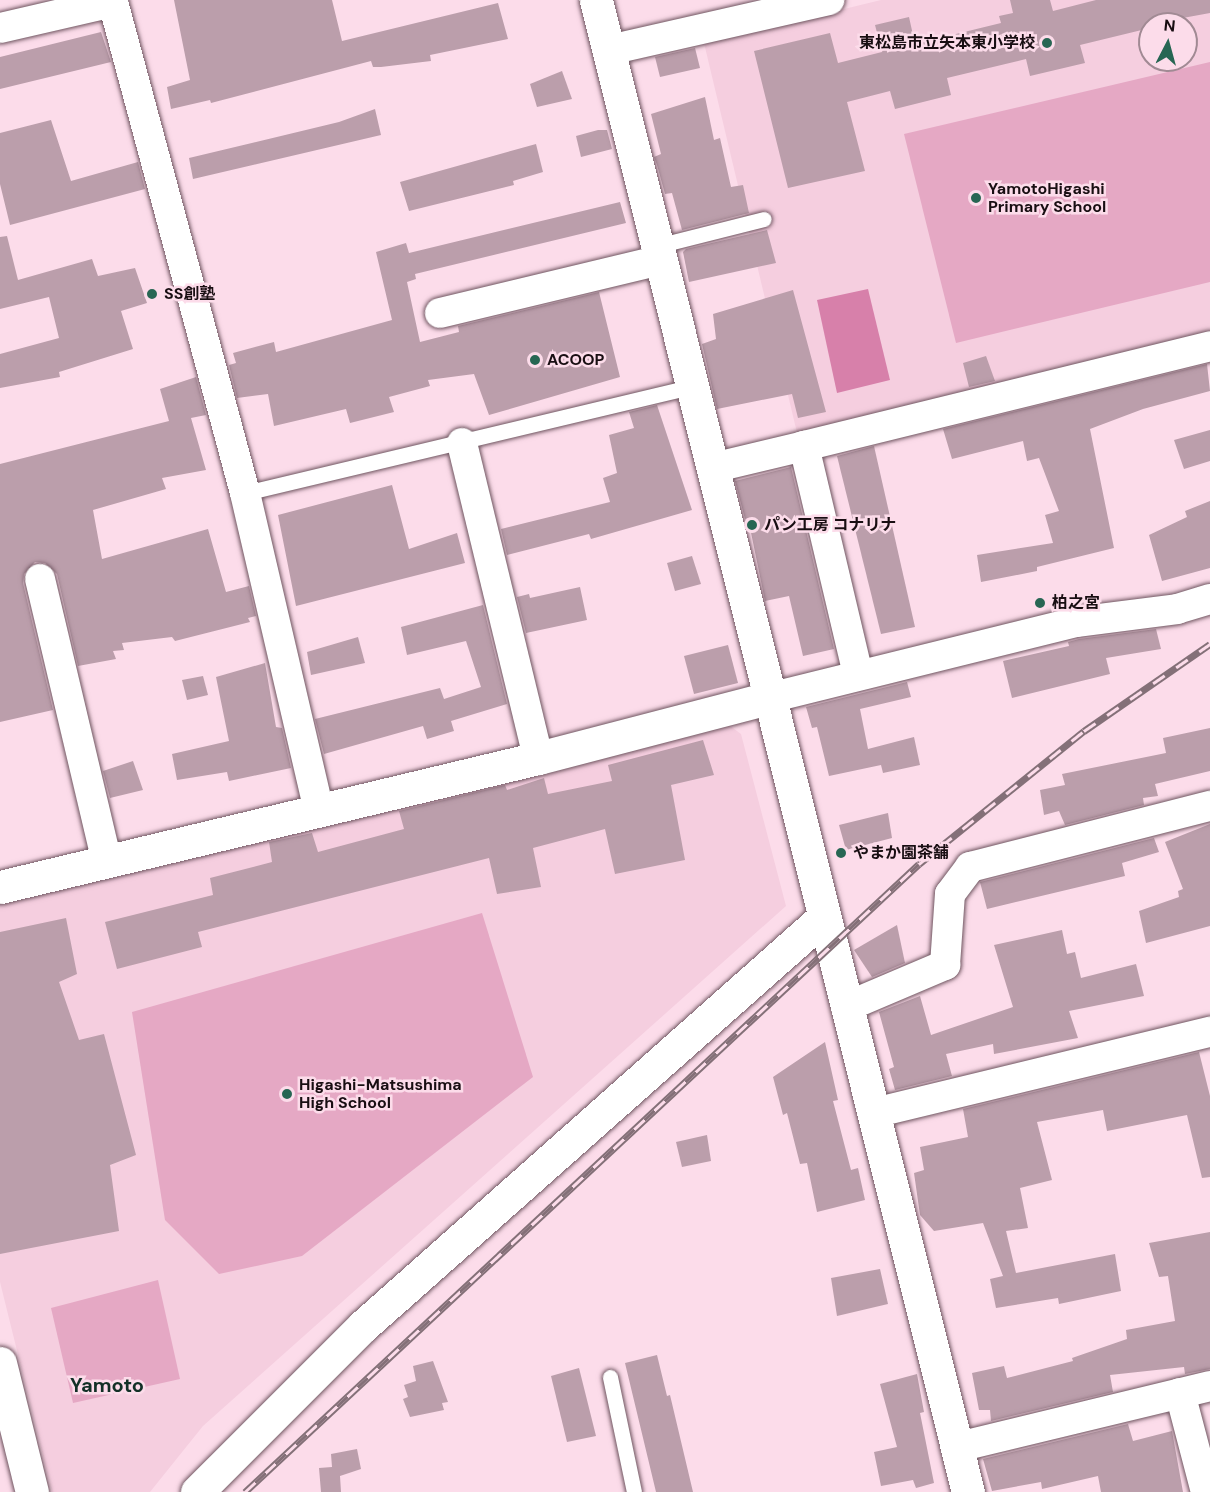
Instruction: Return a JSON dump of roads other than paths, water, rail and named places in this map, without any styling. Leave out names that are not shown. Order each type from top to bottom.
[{"type":"street","points":[[596,0],[823,918],[968,1492]]},
{"type":"street","points":[[609,50],[758,8],[829,0]]},
{"type":"street","points":[[0,28],[113,2],[245,493],[319,810]]},
{"type":"street","points":[[440,313],[658,253]]},
{"type":"street","points":[[712,468],[1210,346]]},
{"type":"street","points":[[462,443],[538,758]]},
{"type":"street","points":[[804,446],[858,674]]},
{"type":"street","points":[[40,579],[107,862]]},
{"type":"street","points":[[0,887],[538,758],[858,674],[1076,622],[1177,609],[1210,599]]},
{"type":"street","points":[[846,1007],[945,965],[950,894],[970,867],[1210,806]]},
{"type":"street","points":[[197,1492],[363,1326],[823,918]]},
{"type":"street","points":[[874,1113],[1208,1040]]},
{"type":"street","points":[[0,1363],[32,1492]]},
{"type":"street","points":[[958,1447],[1210,1386]]},
{"type":"street","points":[[1180,1394],[1206,1492]]},
{"type":"lane","points":[[658,253],[764,219]]},
{"type":"lane","points":[[245,493],[691,387]]},
{"type":"lane","points":[[610,1377],[634,1492]]},
{"type":"railway","points":[[245,1492],[919,864],[1084,731],[1210,644]]},
{"type":"place","name":"東松島市立矢本東小学校","points":[[1047,43]]},
{"type":"place","name":"YamotoHigashi Primary School","points":[[976,198]]},
{"type":"place","name":"SS創塾","points":[[152,294]]},
{"type":"place","name":"ACOOP","points":[[535,360]]},
{"type":"place","name":"パン工房 コナリナ","points":[[752,525]]},
{"type":"place","name":"柏之宮","points":[[1040,603]]},
{"type":"place","name":"やまか園茶舗","points":[[841,853]]},
{"type":"place","name":"Higashi-Matsushima High School","points":[[287,1094]]},
{"type":"district","name":"Yamoto","points":[[107,1385]]}]
